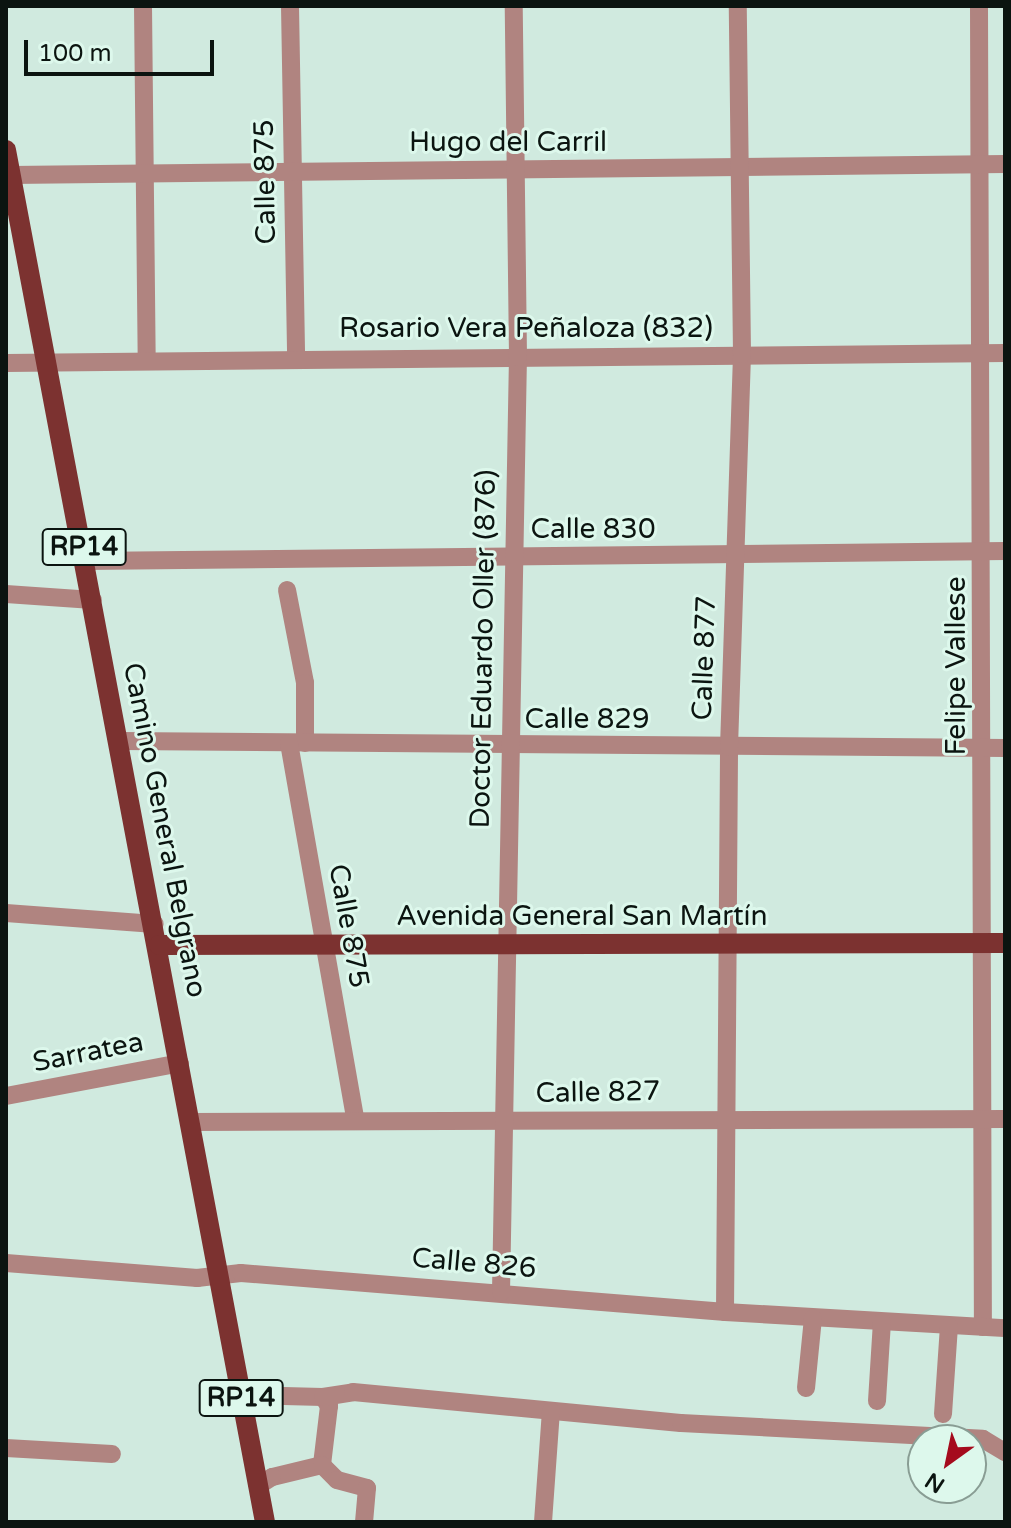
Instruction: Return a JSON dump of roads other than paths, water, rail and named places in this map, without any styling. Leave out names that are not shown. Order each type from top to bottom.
[{"type":"main road","name":"Camino General Belgrano","points":[[6,150],[121,741],[265,1522]]},
{"type":"main road","name":"Avenida General San Martín","points":[[159,945],[995,942]]},
{"type":"street","points":[[143,6],[148,174],[147,360]]},
{"type":"street","name":"Calle 875","points":[[290,6],[296,357]]},
{"type":"street","name":"Doctor Eduardo Oller (876)","points":[[501,1292],[506,1122],[507,747],[518,357],[514,6]]},
{"type":"street","name":"Calle 877","points":[[725,1312],[729,747],[742,354],[738,6]]},
{"type":"street","name":"Felipe Vallese","points":[[979,6],[978,164],[984,353],[984,748],[995,942],[984,1119],[983,1327]]},
{"type":"street","name":"Hugo del Carril","points":[[11,175],[1005,164]]},
{"type":"street","name":"Rosario Vera Peñaloza (832)","points":[[6,363],[296,357],[1005,353]]},
{"type":"street","name":"Calle 830","points":[[86,561],[736,557],[1005,551]]},
{"type":"street","name":"Calle 875","points":[[287,590],[305,683],[297,743],[323,945],[355,1119]]},
{"type":"street","points":[[6,594],[93,600]]},
{"type":"street","name":"Calle 829","points":[[121,741],[507,747],[1005,748]]},
{"type":"street","points":[[6,913],[155,924]]},
{"type":"street","name":"Sarratea","points":[[6,1096],[180,1063]]},
{"type":"street","name":"Calle 827","points":[[191,1122],[1005,1119]]},
{"type":"street","name":"Calle 826","points":[[6,1263],[197,1278],[219,1274],[501,1292],[725,1312],[1005,1328]]},
{"type":"street","points":[[806,1388],[813,1318]]},
{"type":"street","points":[[877,1401],[882,1322]]},
{"type":"street","points":[[943,1414],[949,1326]]},
{"type":"street","points":[[240,1395],[323,1397],[353,1392],[551,1411],[983,1439],[1005,1452]]},
{"type":"street","points":[[322,1465],[329,1406],[323,1397]]},
{"type":"street","points":[[543,1522],[551,1411]]},
{"type":"street","points":[[6,1448],[112,1454]]},
{"type":"street","points":[[258,1486],[272,1477],[322,1465]]},
{"type":"street","points":[[322,1465],[337,1480],[367,1488],[364,1522]]}]
